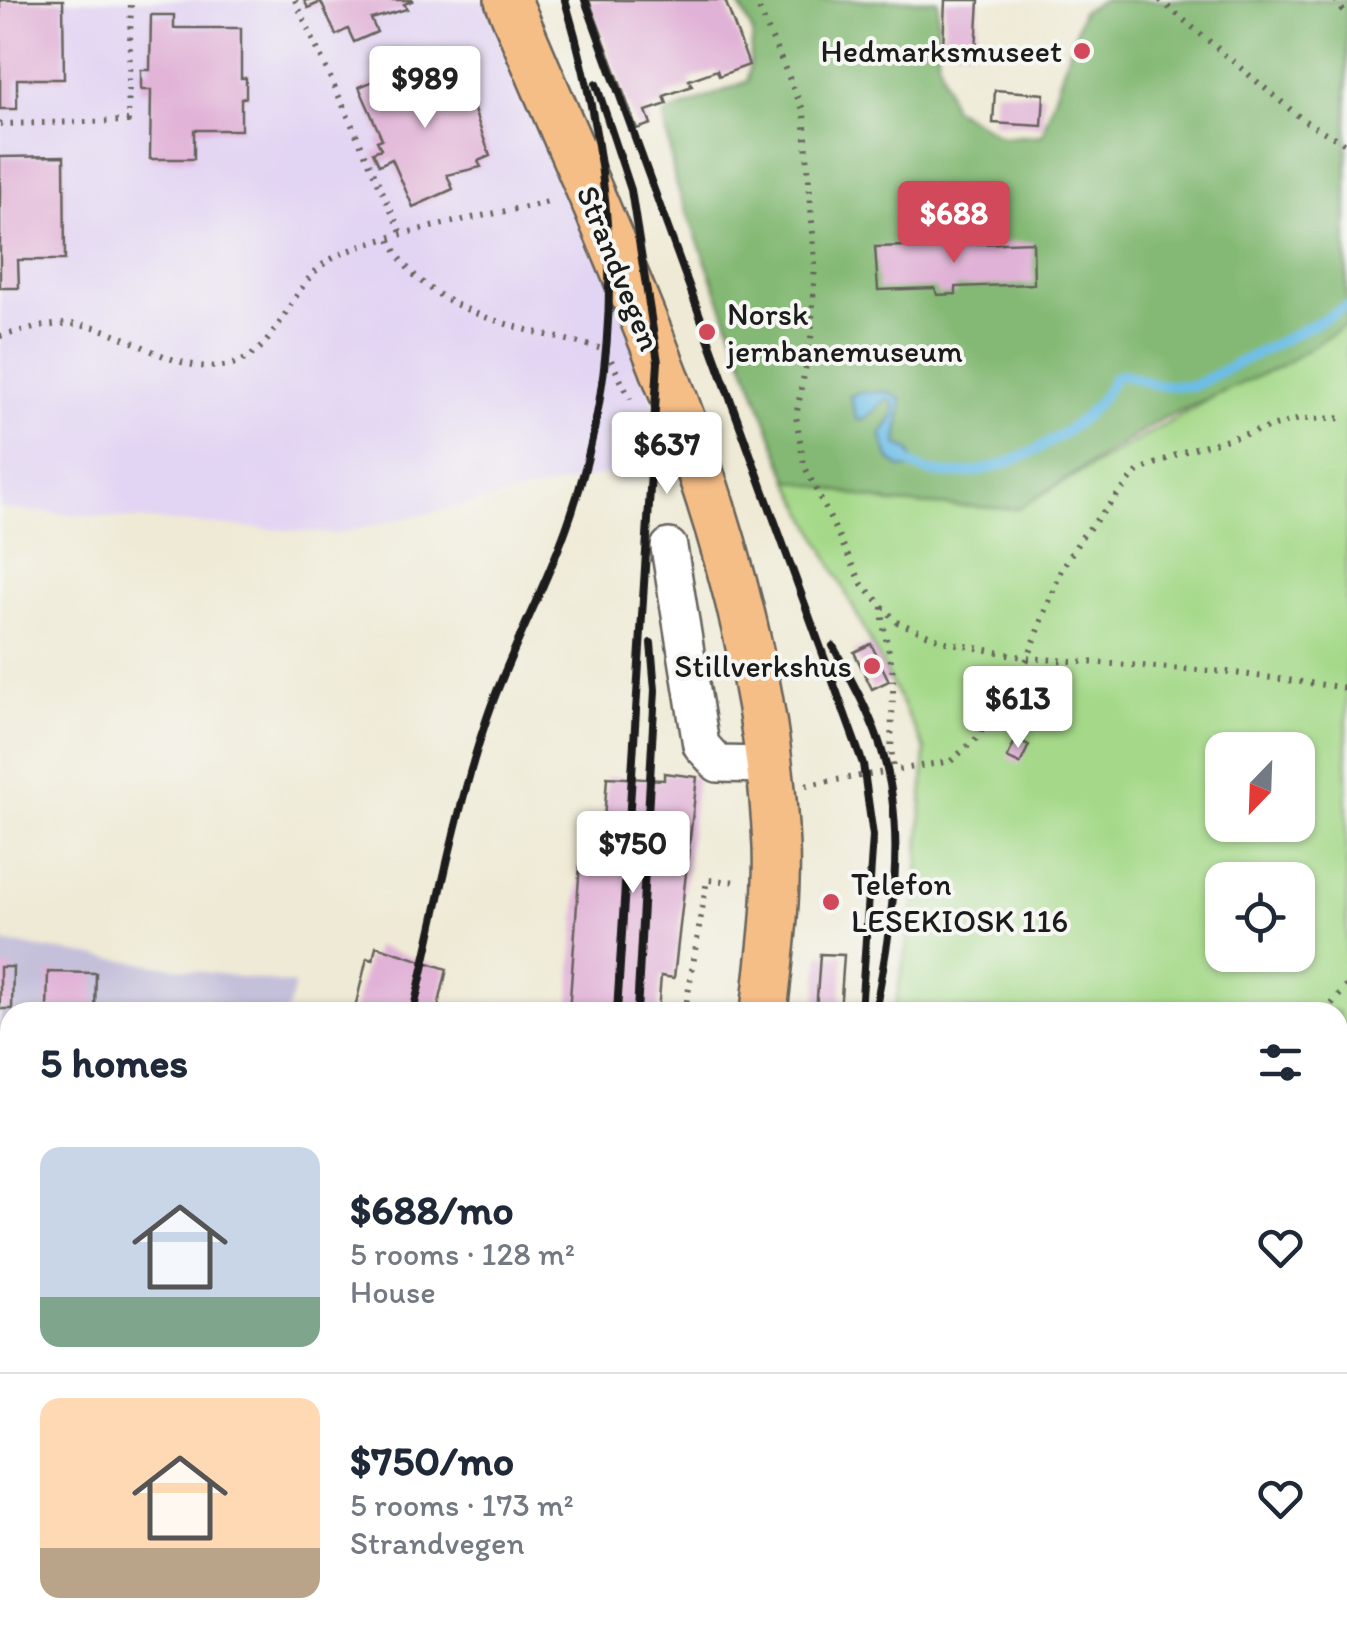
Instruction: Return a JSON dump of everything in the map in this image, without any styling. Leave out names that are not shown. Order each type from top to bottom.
[{"type":"main road","name":"Strandvegen","points":[[508,0],[692,452],[739,603],[783,775],[765,1002]]},
{"type":"lane","points":[[669,548],[701,745],[718,764],[783,775]]},
{"type":"path","points":[[0,124],[128,122],[131,0]]},
{"type":"path","points":[[294,0],[403,237]]},
{"type":"path","points":[[755,0],[804,112],[815,262],[811,339],[796,416],[804,465],[862,584],[897,622],[946,642],[1028,658],[1226,672],[1347,688]]},
{"type":"path","points":[[1160,0],[1303,120],[1347,145]]},
{"type":"path","points":[[1336,0],[1347,16]]},
{"type":"path","points":[[0,336],[57,323],[91,326],[168,359],[204,367],[228,365],[250,359],[306,278],[344,252],[569,197]]},
{"type":"path","points":[[390,240],[398,256],[429,291],[490,317],[606,350],[638,416]]},
{"type":"path","points":[[783,775],[894,773],[952,762],[977,738],[1028,658],[1061,570],[1081,538],[1138,471],[1188,450],[1300,419],[1347,418]]},
{"type":"path","points":[[883,607],[882,628],[893,679],[890,711],[894,773]]},
{"type":"path","points":[[687,1002],[707,880],[748,882]]},
{"type":"shaded area","points":[[0,0],[500,0],[626,315],[671,460],[334,534],[0,509]]},
{"type":"shaded area","points":[[0,942],[295,985],[290,1002],[0,1002]]},
{"type":"green space","points":[[737,0],[938,0],[938,59],[952,107],[1002,137],[1042,135],[1082,11],[1103,0],[1347,0],[1347,325],[1281,366],[1164,418],[1018,509],[892,503],[789,480],[675,181],[664,115],[748,81],[753,33]]},
{"type":"green space","points":[[1347,321],[1347,1002],[896,1002],[917,892],[925,750],[789,480],[1018,508]]},
{"type":"water","points":[[890,392],[902,400],[897,445],[909,450],[917,469],[901,468],[890,460],[881,435],[894,416],[894,403],[887,399],[864,420],[857,420],[850,396]]},
{"type":"building","points":[[0,0],[63,0],[64,79],[17,79],[17,109],[0,109]]},
{"type":"building","points":[[304,0],[414,0],[404,4],[407,9],[371,19],[377,32],[354,42],[348,29],[336,35],[321,2],[308,8]]},
{"type":"building","points":[[589,0],[725,0],[749,65],[719,76],[717,70],[689,80],[692,86],[664,96],[667,104],[646,111],[651,124],[637,129]]},
{"type":"building","points":[[945,0],[979,0],[976,50],[943,48]]},
{"type":"building","points":[[151,15],[174,15],[174,28],[241,28],[241,78],[246,78],[246,98],[241,98],[241,130],[194,130],[194,159],[150,159],[151,90],[141,90],[141,70],[150,70]]},
{"type":"building","points":[[448,64],[469,109],[473,107],[490,156],[478,161],[481,167],[447,175],[453,189],[413,207],[392,159],[379,165],[373,152],[381,149],[377,141],[382,139],[359,87],[399,70],[405,83]]},
{"type":"building","points":[[995,90],[1044,94],[1042,126],[993,123]]},
{"type":"building","points":[[64,156],[65,260],[18,260],[19,288],[0,288],[0,157]]},
{"type":"building","points":[[1033,242],[1034,284],[956,287],[956,294],[937,295],[935,288],[878,290],[875,247]]},
{"type":"building","name":"Stillverkshus","points":[[871,644],[889,681],[872,689],[854,652]]},
{"type":"building","points":[[1016,739],[1029,745],[1020,764],[1007,758]]},
{"type":"building","points":[[664,773],[697,777],[674,978],[661,976],[659,1002],[570,1002],[581,850],[602,851],[607,777],[664,780]]},
{"type":"building","points":[[376,946],[447,969],[439,1002],[356,1002],[367,958],[373,960]]},
{"type":"building","points":[[820,954],[844,955],[841,1002],[817,1002]]},
{"type":"building","points":[[0,967],[13,967],[12,1002],[0,1002]]},
{"type":"building","points":[[48,972],[96,973],[95,1002],[47,1002]]},
{"type":"waterway","points":[[908,462],[932,472],[961,474],[992,468],[1054,440],[1100,399],[1113,378],[1122,374],[1156,385],[1193,386],[1347,307]]},
{"type":"railway","points":[[415,1002],[476,754],[496,694],[566,529],[600,397],[608,331],[605,199],[583,66],[565,0]]},
{"type":"railway","points":[[585,0],[863,764],[873,836],[862,1002]]},
{"type":"railway","points":[[596,84],[631,190],[658,362],[618,1002]]},
{"type":"railway","points":[[638,1002],[655,690],[651,643]]},
{"type":"railway","points":[[833,646],[877,737],[890,783],[894,882],[877,1002]]},
{"type":"place","name":"Hedmarksmuseet","points":[[1082,51]]},
{"type":"place","name":"Norsk jernbanemuseum","points":[[707,332]]},
{"type":"place","name":"Stillverkshus","points":[[872,666]]},
{"type":"place","name":"Telefon LESEKIOSK 116","points":[[831,902]]}]
